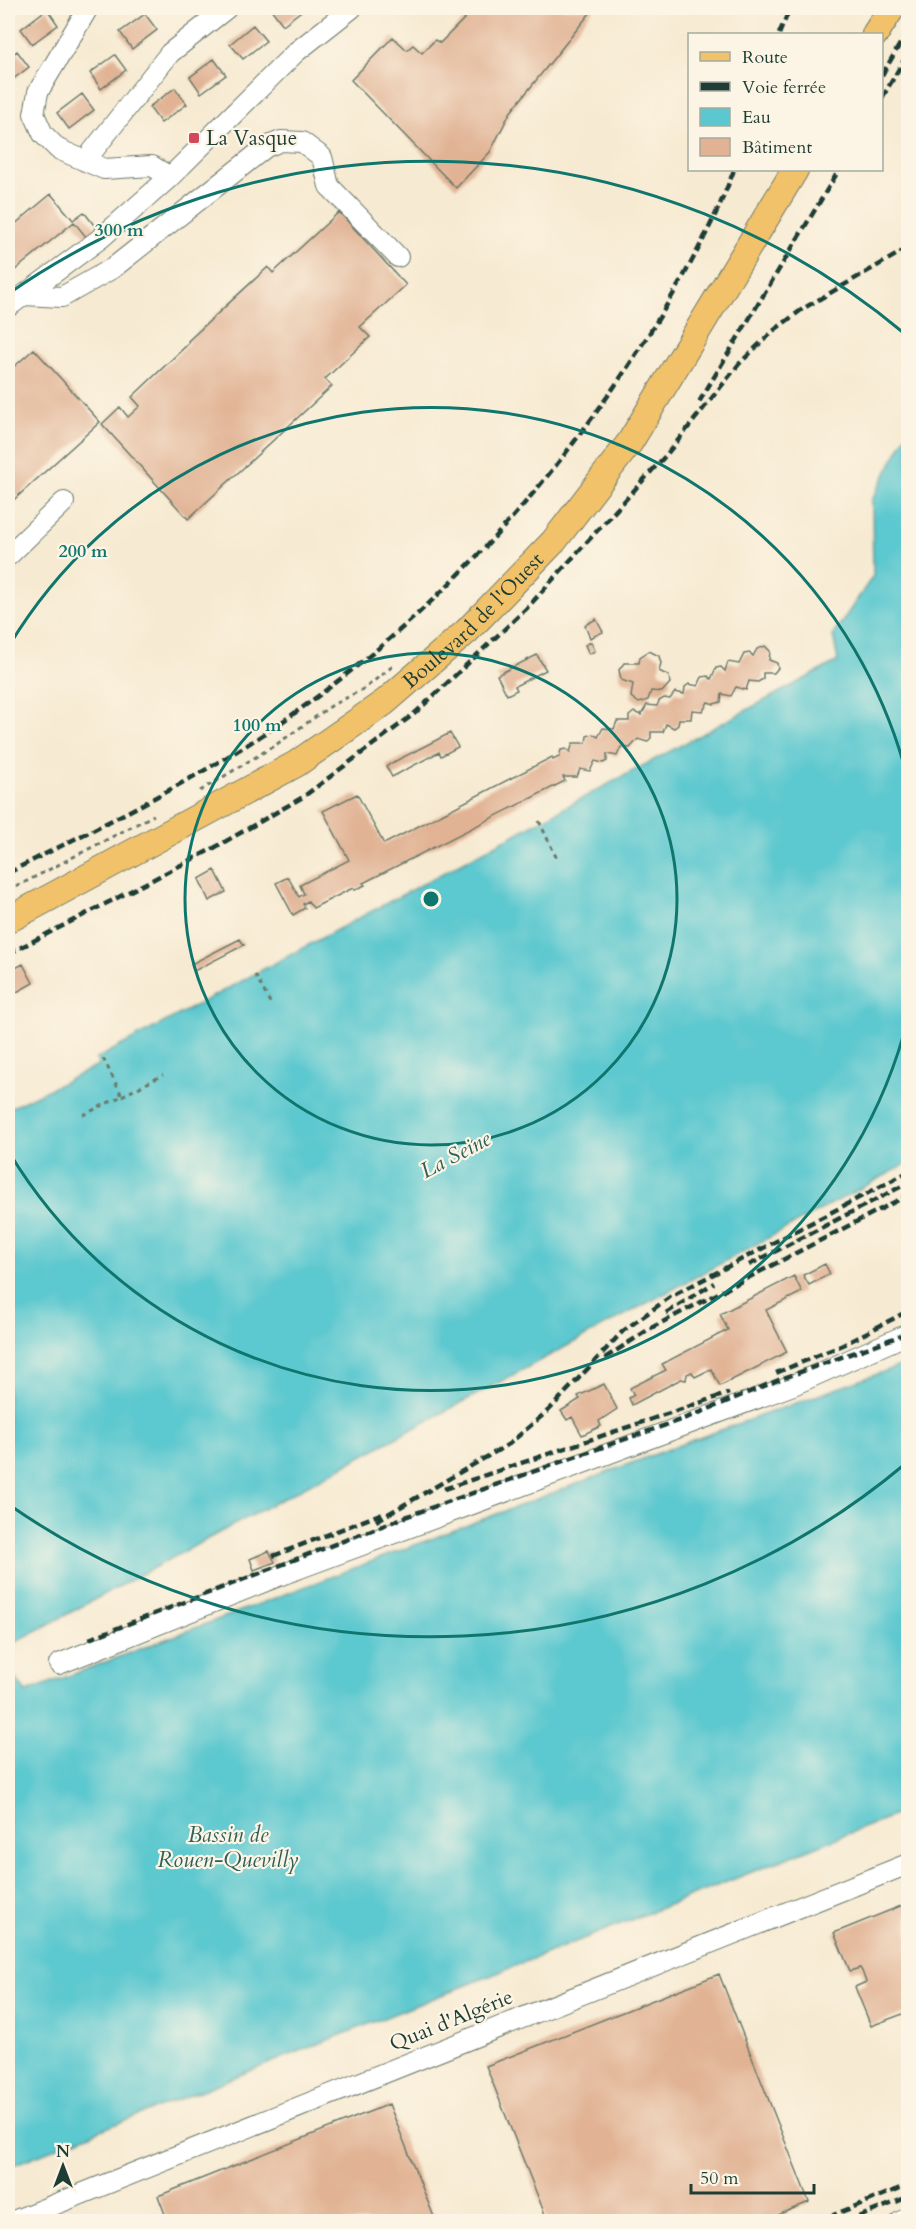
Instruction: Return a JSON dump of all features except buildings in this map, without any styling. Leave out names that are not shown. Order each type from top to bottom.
[{"type":"main road","points":[[876,33],[892,8]]},
{"type":"main road","name":"Boulevard de l'Ouest","points":[[8,920],[296,764],[385,702],[467,631],[554,541],[630,442],[794,171]]},
{"type":"street","points":[[88,8],[38,92],[34,114],[42,134],[58,149],[104,169],[152,166],[170,177]]},
{"type":"street","points":[[85,161],[170,53],[203,16],[227,8]]},
{"type":"street","points":[[8,307],[101,238],[170,177],[296,52],[352,8]]},
{"type":"street","points":[[24,295],[62,297],[113,268],[266,147],[281,141],[302,142],[322,157],[329,186],[398,257]]},
{"type":"street","points":[[8,556],[64,502]]},
{"type":"street","points":[[59,1664],[281,1575],[793,1385],[909,1334]]},
{"type":"street","name":"Quai d'Algérie","points":[[11,2222],[909,1864]]},
{"type":"street","points":[[900,2222],[909,2218]]},
{"type":"path","points":[[193,794],[240,768],[331,706],[365,688],[400,660]]},
{"type":"path","points":[[8,891],[164,810]]},
{"type":"path","points":[[539,821],[558,861]]},
{"type":"path","points":[[255,975],[272,1006]]},
{"type":"path","points":[[102,1056],[122,1096]]},
{"type":"path","points":[[83,1115],[164,1075]]},
{"type":"water","name":"La Seine","points":[[908,432],[908,1163],[8,1646],[8,1109],[99,1065],[96,1059],[838,661],[833,635],[873,576],[872,500]]},
{"type":"water","name":"Bassin de Rouen-Quevilly","points":[[908,1363],[908,1810],[8,2167],[8,1646],[11,1673],[26,1692],[690,1441]]},
{"type":"railway","points":[[779,33],[790,8]]},
{"type":"railway","points":[[883,73],[908,30]]},
{"type":"railway","points":[[883,96],[908,53]]},
{"type":"railway","points":[[8,873],[209,768],[273,728],[377,650],[425,607],[514,516],[594,416],[631,362],[701,245],[734,171]]},
{"type":"railway","points":[[699,402],[838,171]]},
{"type":"railway","points":[[8,954],[214,848],[303,797],[414,714],[527,608],[667,454],[739,364],[773,331],[804,308],[908,248]]},
{"type":"railway","points":[[376,1521],[509,1444],[550,1409],[623,1331],[670,1297],[908,1172]]},
{"type":"railway","points":[[749,1265],[908,1183]]},
{"type":"railway","points":[[605,1358],[651,1328],[908,1195]]},
{"type":"railway","points":[[666,1313],[714,1283]]},
{"type":"railway","points":[[776,1373],[843,1345],[908,1311]]},
{"type":"railway","points":[[89,1639],[413,1514],[694,1415],[781,1379],[908,1333]]},
{"type":"railway","points":[[444,1489],[729,1393]]},
{"type":"railway","points":[[273,1556],[383,1513]]},
{"type":"railway","points":[[816,2222],[908,2185]]},
{"type":"railway","points":[[846,2222],[908,2197]]},
{"type":"place","name":"La Vasque","points":[[194,138]]}]
